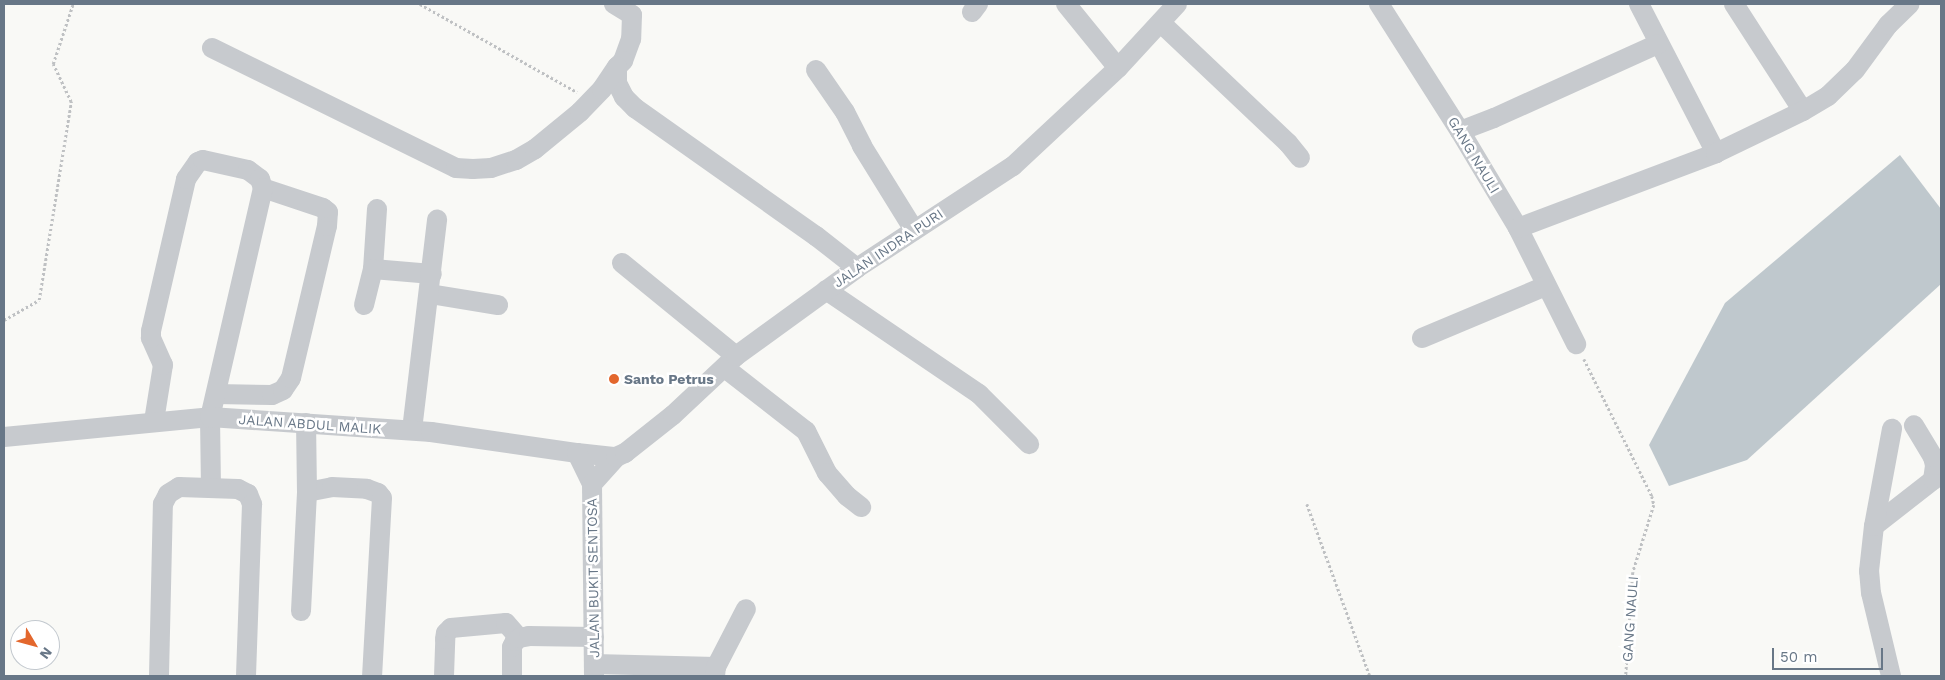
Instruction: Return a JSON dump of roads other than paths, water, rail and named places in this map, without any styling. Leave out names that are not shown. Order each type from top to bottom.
[{"type":"street","points":[[212,48],[456,168],[491,168],[516,160],[554,135],[591,100],[623,61],[631,39],[635,10],[614,4]]},
{"type":"street","points":[[1066,4],[1118,68]]},
{"type":"street","name":"JALAN INDRA PURI","points":[[592,484],[616,456],[625,453],[673,415],[730,362],[857,268],[1013,166],[1118,68],[1177,4]]},
{"type":"street","name":"GANG NAULI","points":[[1379,4],[1460,131],[1518,228],[1576,344]]},
{"type":"street","points":[[1639,4],[1716,153]]},
{"type":"street","points":[[1734,4],[1804,111]]},
{"type":"street","points":[[1518,228],[1716,153],[1804,111],[1828,96],[1855,70],[1888,25],[1910,4]]},
{"type":"street","points":[[1160,23],[1288,143],[1300,158]]},
{"type":"street","points":[[1460,131],[1658,44]]},
{"type":"street","points":[[617,67],[617,83],[624,97],[634,108],[816,236],[857,268]]},
{"type":"street","points":[[816,70],[845,112],[862,146],[914,230]]},
{"type":"street","points":[[154,421],[163,365],[151,338],[151,332],[186,179],[198,162],[203,160],[248,170],[260,179],[263,188],[210,417],[211,488]]},
{"type":"street","points":[[216,394],[272,394],[283,390],[291,378],[327,226],[328,212],[323,208],[263,188]]},
{"type":"street","points":[[364,305],[373,269],[377,209]]},
{"type":"street","points":[[412,430],[430,294],[437,219]]},
{"type":"street","points":[[622,263],[806,431],[827,473],[847,496],[861,507]]},
{"type":"street","points":[[373,269],[432,274]]},
{"type":"street","points":[[1422,338],[1546,286]]},
{"type":"street","points":[[826,290],[979,394],[1029,444]]},
{"type":"street","points":[[430,294],[498,305]]},
{"type":"street","name":"JALAN ABDUL MALIK","points":[[4,436],[210,417],[412,430],[577,453],[616,456]]},
{"type":"street","points":[[301,611],[307,492],[306,423]]},
{"type":"street","points":[[1874,526],[1937,482],[1936,466],[1933,457],[1914,425]]},
{"type":"street","points":[[1891,676],[1869,579],[1874,526],[1892,429]]},
{"type":"street","name":"JALAN BUKIT SENTOSA","points":[[577,453],[592,484],[594,670]]},
{"type":"street","points":[[160,676],[163,504],[168,494],[179,487],[238,490],[248,494],[252,504],[246,676]]},
{"type":"street","points":[[307,492],[332,487],[366,489],[378,493],[382,498],[372,676]]},
{"type":"street","points":[[594,670],[715,672],[746,609]]},
{"type":"street","points":[[444,676],[445,638],[446,633],[451,628],[506,623],[519,638]]},
{"type":"street","points":[[512,676],[512,647],[519,638],[528,636],[594,637]]},
{"type":"place","name":"Santo Petrus","points":[[614,379]]}]
